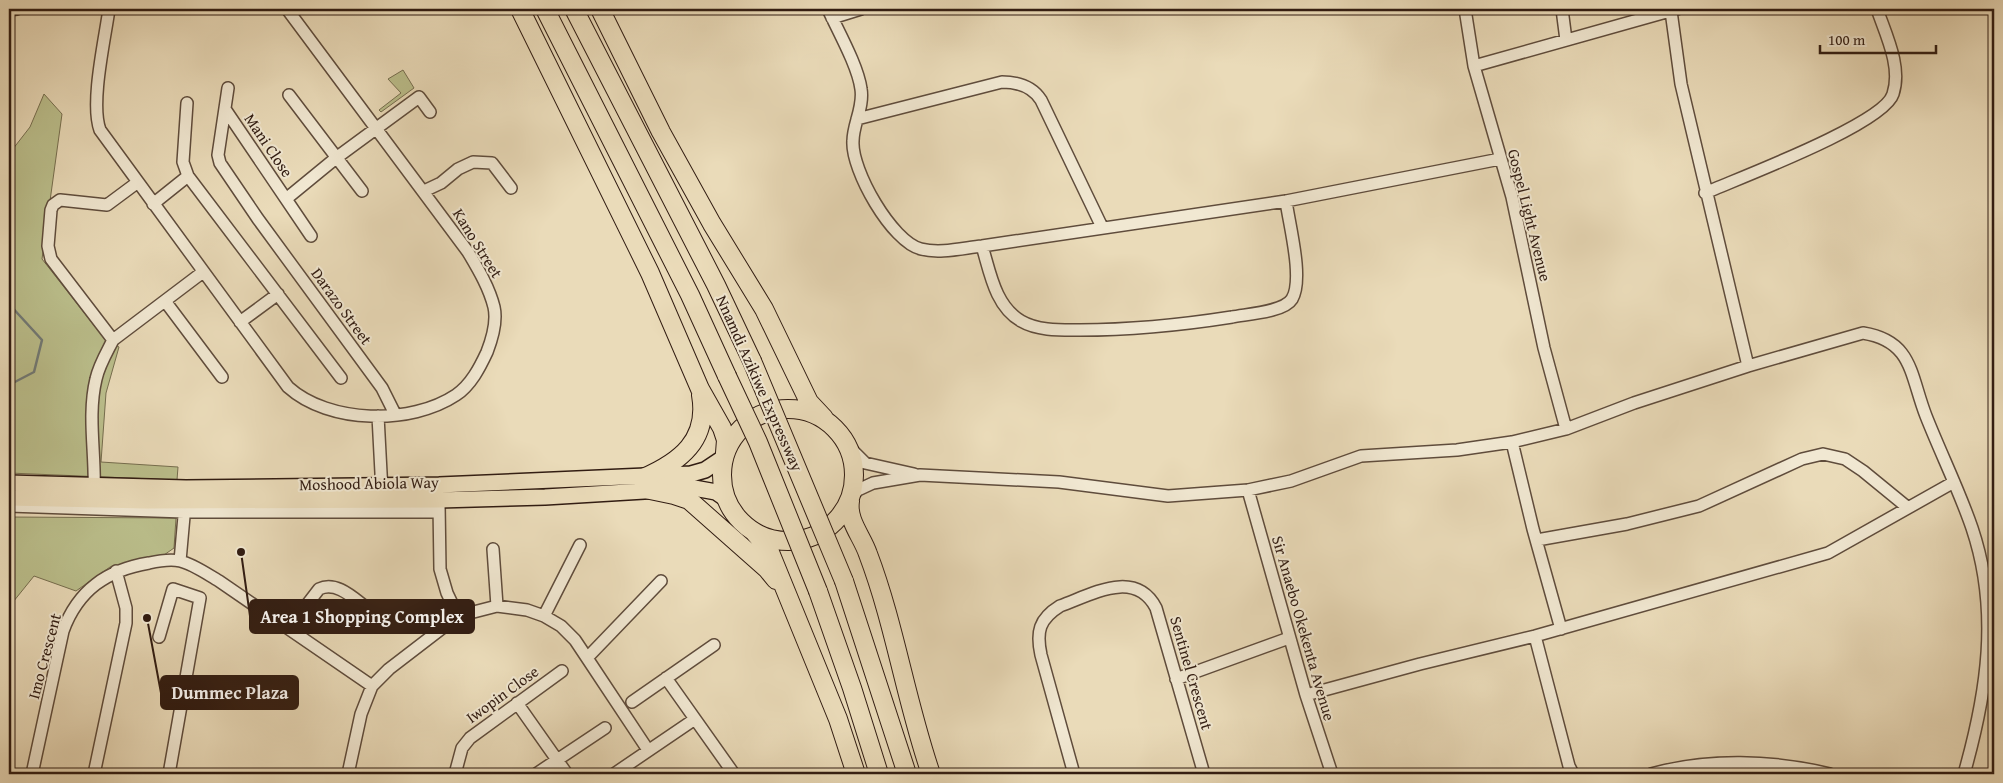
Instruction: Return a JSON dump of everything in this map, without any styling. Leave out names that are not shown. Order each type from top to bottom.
[{"type":"highway","points":[[520,9],[650,272],[700,389],[724,434],[724,455],[721,472],[726,499],[733,511],[760,537],[768,550],[838,719],[856,774]]},
{"type":"highway","name":"Nnamdi Azikiwe Expressway","points":[[545,9],[690,295],[758,442],[818,591],[852,688],[878,774]]},
{"type":"highway","name":"Nnamdi Azikiwe Expressway","points":[[574,9],[712,277],[752,361],[844,581],[907,774]]},
{"type":"highway","name":"Nnamdi Azikiwe Expressway","points":[[600,9],[661,132],[712,224],[764,309],[808,402],[824,418]]},
{"type":"highway","points":[[555,29],[589,148]]},
{"type":"highway","points":[[593,49],[661,132]]},
{"type":"highway","points":[[647,484],[675,462],[689,448],[700,424],[702,403],[700,389]]},
{"type":"highway","points":[[724,455],[733,437],[744,424],[766,412],[791,408],[808,411],[824,418],[838,431],[849,447],[854,472],[850,499],[852,520],[868,551],[883,595],[905,685],[931,774]]},
{"type":"highway","points":[[647,484],[681,497],[697,506],[767,569],[785,593]]},
{"type":"highway","points":[[752,530],[779,540],[808,538],[833,524],[850,499]]},
{"type":"main road","name":"Moshood Abiola Way","points":[[9,483],[19,493],[94,493],[185,500],[382,493],[439,499],[647,484],[700,472],[724,455]]},
{"type":"main road","name":"Moshood Abiola Way","points":[[647,484],[701,489],[716,492],[726,499]]},
{"type":"street","points":[[9,10],[17,9]]},
{"type":"street","name":"Kano Street","points":[[109,9],[96,105],[96,121],[100,130],[288,387],[298,395],[322,408],[336,412],[378,416],[419,411],[458,394],[472,380],[490,346],[495,308],[487,286],[468,252],[377,127],[287,9]]},
{"type":"street","points":[[861,9],[830,14],[861,86],[862,94],[852,142],[857,162],[871,194],[898,234],[913,246],[922,249],[946,250],[982,246],[1286,201],[1500,159]]},
{"type":"street","name":"Gospel Light Avenue","points":[[1465,9],[1474,66],[1512,197],[1544,348],[1566,430]]},
{"type":"street","points":[[1562,9],[1566,40]]},
{"type":"street","points":[[1705,193],[1858,126],[1884,108],[1893,96],[1896,82],[1894,59],[1877,9]]},
{"type":"street","points":[[1474,66],[1674,10],[1681,84],[1705,193],[1748,366]]},
{"type":"street","points":[[857,120],[1002,82],[1022,84],[1033,90],[1041,100],[1102,227]]},
{"type":"street","name":"Darazo Street","points":[[228,88],[218,155],[220,163],[258,219],[382,388],[395,414]]},
{"type":"street","points":[[289,95],[362,191]]},
{"type":"street","points":[[286,199],[336,158],[419,97],[430,112]]},
{"type":"street","points":[[187,103],[184,162],[188,176],[341,378]]},
{"type":"street","name":"Mani Close","points":[[224,109],[311,236]]},
{"type":"street","points":[[424,191],[441,183],[458,169],[473,162],[492,163],[511,188]]},
{"type":"street","points":[[153,204],[188,176]]},
{"type":"street","points":[[114,340],[51,259],[48,246],[51,210],[53,205],[60,200],[107,205],[138,182]]},
{"type":"street","points":[[982,246],[998,295],[1003,304],[1015,317],[1030,326],[1062,330],[1122,330],[1180,326],[1264,311],[1285,306],[1292,300],[1297,278],[1286,201]]},
{"type":"street","points":[[94,493],[92,439],[95,382],[114,340],[203,272]]},
{"type":"street","points":[[240,322],[278,294]]},
{"type":"street","points":[[165,301],[222,377]]},
{"type":"street","points":[[849,447],[865,463],[920,475],[1050,482],[1168,496],[1248,490],[1291,481],[1361,456],[1457,450],[1512,442],[1566,430],[1634,403],[1748,366],[1863,333],[1878,335],[1892,342],[1902,352],[1926,417],[1972,529],[1981,562],[1991,638],[1983,700],[1964,774]]},
{"type":"street","points":[[378,416],[382,493]]},
{"type":"street","points":[[1512,442],[1561,629]]},
{"type":"street","points":[[1537,540],[1626,524],[1699,506],[1802,459],[1823,454],[1845,459],[1863,471],[1907,507]]},
{"type":"street","points":[[850,499],[858,490],[873,483],[920,475]]},
{"type":"street","points":[[1306,695],[1561,629],[1828,553],[1954,482]]},
{"type":"street","name":"Sir Anaebo Okekenta Avenue","points":[[1248,490],[1289,638],[1332,774]]},
{"type":"street","points":[[9,506],[185,500],[439,499],[440,569],[447,593],[458,616]]},
{"type":"street","points":[[180,561],[185,500]]},
{"type":"street","points":[[544,616],[580,545]]},
{"type":"street","points":[[494,549],[497,606]]},
{"type":"street","name":"Imo Crescent","points":[[32,774],[69,616],[91,588],[116,571],[156,562],[180,561],[219,580],[372,686]]},
{"type":"street","points":[[94,774],[126,622],[126,608],[116,571]]},
{"type":"street","points":[[588,658],[661,581]]},
{"type":"street","name":"Sentinel Crescent","points":[[1074,774],[1041,655],[1038,638],[1040,627],[1053,610],[1060,606],[1110,587],[1122,585],[1137,588],[1148,596],[1156,608],[1204,774]]},
{"type":"street","points":[[290,628],[319,589],[324,586],[336,587],[371,612]]},
{"type":"street","points":[[159,637],[173,589],[200,598],[169,774]]},
{"type":"street","points":[[348,774],[361,714],[372,686],[389,669],[458,616],[497,606],[528,610],[544,616],[560,626],[575,640],[648,750]]},
{"type":"street","points":[[1535,636],[1569,766],[1573,774]]},
{"type":"street","points":[[1176,679],[1289,638]]},
{"type":"street","points":[[632,702],[714,645]]},
{"type":"street","name":"Iwopin Close","points":[[455,774],[462,748],[470,738],[562,671]]},
{"type":"street","points":[[666,678],[734,774]]},
{"type":"street","points":[[517,703],[567,774]]},
{"type":"street","points":[[614,774],[695,719]]},
{"type":"street","points":[[536,774],[606,728]]},
{"type":"street","points":[[1651,774],[1695,767],[1753,762],[1796,766],[1830,774]]},
{"type":"green space","points":[[403,70],[414,88],[381,112],[379,110],[401,93],[388,79]]},
{"type":"green space","points":[[44,94],[62,114],[42,259],[104,338],[119,347],[106,393],[101,462],[178,467],[177,480],[9,473],[9,154],[30,127]]},
{"type":"green space","points":[[9,517],[176,518],[174,548],[164,555],[110,567],[76,591],[34,576],[9,607]]},
{"type":"waterway","points":[[9,304],[42,340],[34,372],[9,385]]},
{"type":"place","name":"Area 1 Shopping Complex","points":[[241,552]]},
{"type":"place","name":"Dummec Plaza","points":[[147,618]]}]
